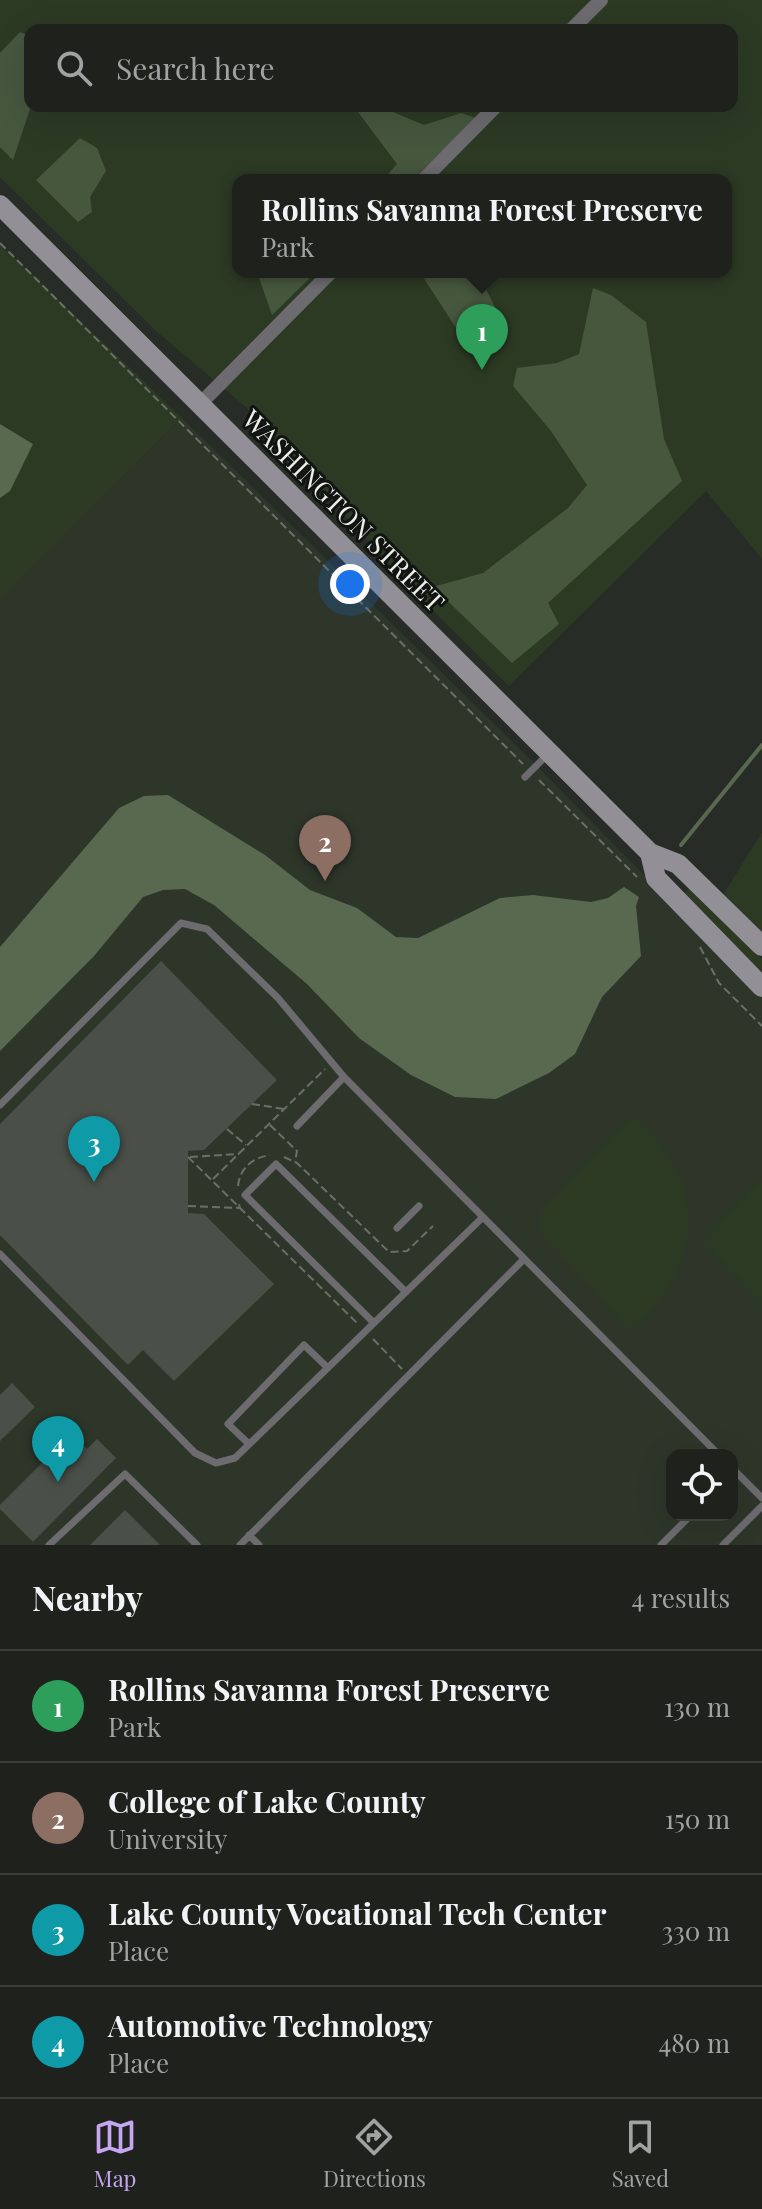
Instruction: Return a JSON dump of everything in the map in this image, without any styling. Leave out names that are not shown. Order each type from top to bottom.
[{"type":"main road","name":"WASHINGTON STREET","points":[[0,205],[650,853],[678,864],[762,946]]},
{"type":"main road","name":"WASHINGTON STREET","points":[[650,853],[656,878],[762,987]]},
{"type":"street","points":[[577,24],[601,0]]},
{"type":"street","points":[[429,174],[490,112]]},
{"type":"street","points":[[201,403],[325,278]]},
{"type":"lane","points":[[528,774],[549,753]]},
{"type":"lane","points":[[0,1105],[181,923],[207,929],[278,998],[344,1077],[713,1449]]},
{"type":"lane","points":[[297,1126],[344,1077]]},
{"type":"lane","points":[[374,1323],[245,1195],[276,1164],[406,1292]]},
{"type":"lane","points":[[397,1228],[419,1206]]},
{"type":"lane","points":[[0,1254],[195,1453],[216,1463],[235,1458],[483,1217]]},
{"type":"lane","points":[[240,1545],[524,1259]]},
{"type":"lane","points":[[249,1444],[228,1424],[304,1345],[328,1368]]},
{"type":"lane","points":[[49,1545],[125,1474],[197,1545]]},
{"type":"lane","points":[[738,1476],[762,1498]]},
{"type":"lane","points":[[723,1545],[762,1506]]},
{"type":"lane","points":[[661,1545],[685,1521]]},
{"type":"lane","points":[[249,1535],[259,1545]]},
{"type":"path","points":[[0,243],[528,774],[641,881]]},
{"type":"path","points":[[696,940],[719,983],[762,1026]]},
{"type":"path","points":[[212,1180],[332,1063]]},
{"type":"path","points":[[252,1104],[285,1109]]},
{"type":"path","points":[[269,1124],[297,1151],[294,1162]]},
{"type":"path","points":[[227,1129],[246,1146]]},
{"type":"path","points":[[239,1154],[188,1157],[408,1375]]},
{"type":"path","points":[[188,1206],[240,1208]]},
{"type":"shaded area","points":[[0,0],[762,0],[762,559],[706,491],[509,686],[421,599],[247,408],[157,332],[0,177]]},
{"type":"shaded area","points":[[20,32],[24,34],[24,112],[29,112],[13,160],[0,147],[0,53]]},
{"type":"shaded area","points":[[358,112],[393,112],[424,125],[461,113],[476,118],[418,174],[388,174],[397,164]]},
{"type":"shaded area","points":[[80,138],[97,148],[106,171],[90,197],[92,212],[78,222],[36,180]]},
{"type":"shaded area","points":[[0,244],[182,418],[0,601]]},
{"type":"shaded area","points":[[259,278],[310,278],[272,315]]},
{"type":"shaded area","points":[[424,278],[480,278],[495,307],[498,339],[482,355],[458,331]]},
{"type":"shaded area","points":[[593,288],[611,295],[646,322],[664,439],[682,481],[548,603],[559,624],[512,663],[433,587],[483,573],[568,508],[587,485],[551,431],[513,386],[517,368],[557,363],[579,354]]},
{"type":"shaded area","points":[[182,418],[538,767],[762,995],[762,1545],[0,1545],[0,601]]},
{"type":"shaded area","points":[[0,424],[33,444],[10,491],[0,498]]},
{"type":"shaded area","points":[[168,795],[265,855],[310,890],[357,908],[396,937],[418,938],[500,898],[533,895],[591,902],[608,898],[624,887],[639,897],[636,906],[641,956],[602,997],[575,1054],[549,1073],[496,1099],[455,1097],[411,1075],[359,1038],[307,984],[214,905],[185,889],[163,890],[143,897],[94,956],[0,1051],[0,947],[119,808],[144,796]]},
{"type":"shaded area","points":[[762,832],[762,934],[723,895]]},
{"type":"shaded area","points":[[689,888],[762,959],[762,976],[684,894]]},
{"type":"shaded area","points":[[633,1116],[658,1142],[675,1168],[686,1196],[689,1224],[685,1252],[674,1279],[656,1306],[631,1331],[541,1233],[542,1209]]},
{"type":"shaded area","points":[[762,1180],[762,1302],[701,1240]]},
{"type":"building","points":[[161,961],[277,1080],[204,1150],[188,1151],[188,1213],[204,1214],[274,1284],[174,1381],[143,1350],[128,1365],[0,1235],[0,1124]]},
{"type":"building","points":[[12,1383],[35,1407],[0,1441],[0,1395]]},
{"type":"building","points":[[71,1434],[87,1449],[97,1439],[116,1458],[33,1542],[0,1509],[0,1505]]},
{"type":"building","points":[[125,1510],[160,1545],[90,1545]]},
{"type":"waterway","points":[[681,845],[762,745]]},
{"type":"place","name":"Rollins Savanna Forest Preserve","points":[[482,370]]},
{"type":"place","name":"College of Lake County","points":[[325,881]]},
{"type":"place","name":"Lake County Vocational Tech Center","points":[[94,1182]]},
{"type":"place","name":"Automotive Technology","points":[[58,1482]]}]
